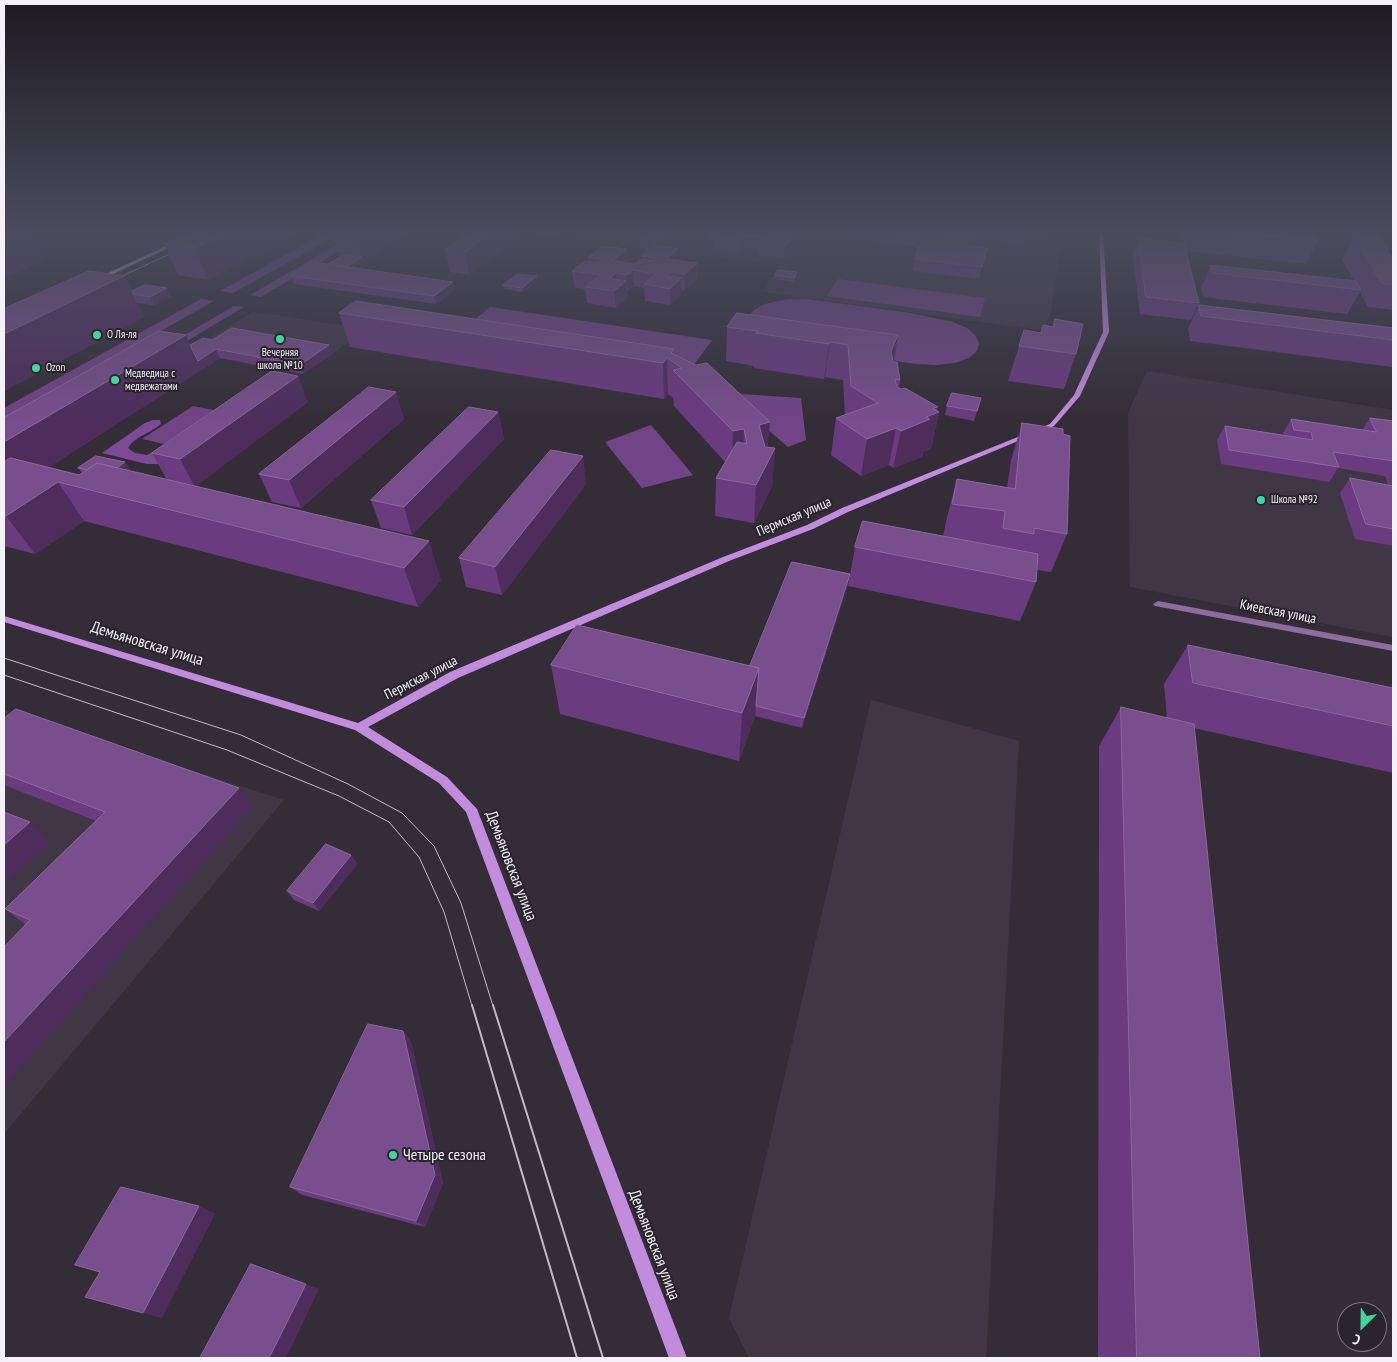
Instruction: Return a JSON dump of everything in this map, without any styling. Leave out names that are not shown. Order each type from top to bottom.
[{"type":"street","name":"Пермская улица","points":[[359,727],[454,675],[726,559],[810,527],[845,510],[1052,425],[1078,396],[1106,332],[1104,296]]},
{"type":"street","name":"Киевская улица","points":[[1158,604],[1393,648]]},
{"type":"street","name":"Демьяновская улица","points":[[4,619],[359,727],[443,780],[471,810],[678,1358]]},
{"type":"shaded area","points":[[788,296],[1053,296],[1048,331]]},
{"type":"shaded area","points":[[827,296],[966,296],[985,298],[980,317]]},
{"type":"shaded area","points":[[201,299],[214,301],[4,419],[4,408]]},
{"type":"shaded area","points":[[790,299],[807,299],[911,313],[953,322],[967,328],[976,336],[979,344],[977,351],[969,358],[955,363],[937,365],[916,364],[792,346],[747,320],[750,314],[765,304]]},
{"type":"shaded area","points":[[234,306],[244,307],[4,450],[4,441]]},
{"type":"shaded area","points":[[490,307],[712,340],[693,366],[463,330]]},
{"type":"shaded area","name":"Вечерняя школа №10","points":[[253,312],[368,329],[303,374],[220,358],[202,370],[176,365],[198,345]]},
{"type":"shaded area","name":"Школа №92","points":[[1147,371],[1393,410],[1393,637],[1130,587],[1128,413]]},
{"type":"shaded area","points":[[725,393],[801,398],[806,440],[788,447]]},
{"type":"shaded area","points":[[231,401],[239,402],[240,406],[160,464],[147,464],[102,453],[145,423],[160,420],[161,424],[135,440],[128,448],[135,453],[147,455],[208,422],[218,414],[220,406]]},
{"type":"shaded area","points":[[193,406],[214,410],[164,444],[142,439]]},
{"type":"shaded area","points":[[651,425],[693,475],[642,488],[605,442]]},
{"type":"shaded area","points":[[871,700],[1019,741],[986,1358],[749,1358],[729,1318]]},
{"type":"shaded area","points":[[4,710],[284,800],[4,1134]]},
{"type":"building","points":[[34,296],[84,296],[4,334],[4,309]]},
{"type":"building","points":[[1197,296],[1199,303],[1146,297]]},
{"type":"building","points":[[356,301],[674,349],[671,353],[696,365],[707,363],[770,422],[759,425],[765,447],[775,448],[756,485],[716,478],[737,442],[747,444],[744,429],[733,431],[673,370],[682,368],[667,358],[663,363],[339,313]]},
{"type":"building","points":[[1199,305],[1393,328],[1393,340],[1201,316]]},
{"type":"building","points":[[737,313],[898,335],[891,351],[893,362],[897,362],[900,380],[895,379],[897,387],[905,388],[938,407],[933,408],[939,412],[926,417],[930,419],[901,431],[896,428],[867,439],[836,418],[878,403],[851,386],[848,345],[830,342],[829,344],[727,327]]},
{"type":"building","points":[[1055,319],[1083,324],[1076,354],[1019,346],[1024,330],[1041,333],[1043,325],[1053,327]]},
{"type":"building","points":[[232,328],[329,345],[300,365],[216,349],[198,361],[190,345],[203,338],[212,340]]},
{"type":"building","points":[[159,331],[186,335],[4,442],[4,418]]},
{"type":"building","points":[[272,371],[298,376],[180,459],[152,453]]},
{"type":"building","points":[[369,387],[396,392],[289,480],[259,474]]},
{"type":"building","points":[[952,393],[981,398],[977,411],[947,406]]},
{"type":"building","points":[[469,407],[498,412],[404,507],[371,500]]},
{"type":"building","points":[[1370,418],[1393,421],[1393,461],[1333,452],[1339,467],[1229,450],[1225,426],[1313,440],[1311,432],[1294,430],[1291,419],[1376,432]]},
{"type":"building","points":[[1022,423],[1063,429],[1063,434],[1070,436],[1067,534],[1034,528],[1034,534],[1003,528],[1005,511],[952,504],[957,479],[1015,489]]},
{"type":"building","points":[[551,450],[583,456],[495,567],[459,558]]},
{"type":"building","points":[[96,456],[125,462],[117,468],[97,463],[87,470],[78,468]]},
{"type":"building","points":[[11,458],[79,475],[97,463],[429,541],[404,568],[58,482],[6,516],[4,515],[4,462]]},
{"type":"building","points":[[1350,478],[1393,486],[1393,529],[1366,524]]},
{"type":"building","points":[[863,521],[1038,554],[1036,582],[855,547]]},
{"type":"building","points":[[792,562],[850,574],[804,718],[756,706],[759,668],[750,666]]},
{"type":"building","points":[[577,625],[759,668],[742,713],[551,665]]},
{"type":"building","points":[[1188,645],[1393,688],[1393,726],[1193,683]]},
{"type":"building","points":[[1121,707],[1194,724],[1260,1358],[1137,1358]]},
{"type":"building","points":[[16,709],[239,788],[4,1042],[4,947],[30,920],[5,909],[105,812],[4,774],[4,719]]},
{"type":"building","points":[[4,812],[30,822],[4,845]]},
{"type":"building","points":[[326,844],[351,855],[313,903],[287,891]]},
{"type":"building","points":[[368,1024],[403,1031],[435,1175],[416,1221],[290,1187]]},
{"type":"building","points":[[121,1187],[199,1206],[143,1313],[85,1297],[100,1272],[75,1265]]},
{"type":"building","points":[[251,1264],[306,1284],[269,1358],[200,1358]]},
{"type":"tram line","points":[[4,658],[241,735],[348,784],[402,813],[434,846],[461,903],[493,1006]]},
{"type":"tram line","points":[[4,675],[227,750],[339,796],[389,822],[419,857],[444,912],[472,1006]]},
{"type":"tram line","points":[[472,1005],[577,1358]]},
{"type":"tram line","points":[[493,1005],[603,1358]]},
{"type":"place","name":"О Ля-ля","points":[[97,335]]},
{"type":"place","name":"Вечерняя школа №10","points":[[280,339]]},
{"type":"place","name":"Ozon","points":[[36,368]]},
{"type":"place","name":"Медведица с медвежатами","points":[[115,380]]},
{"type":"place","name":"Школа №92","points":[[1261,500]]},
{"type":"place","name":"Четыре сезона","points":[[393,1155]]}]
